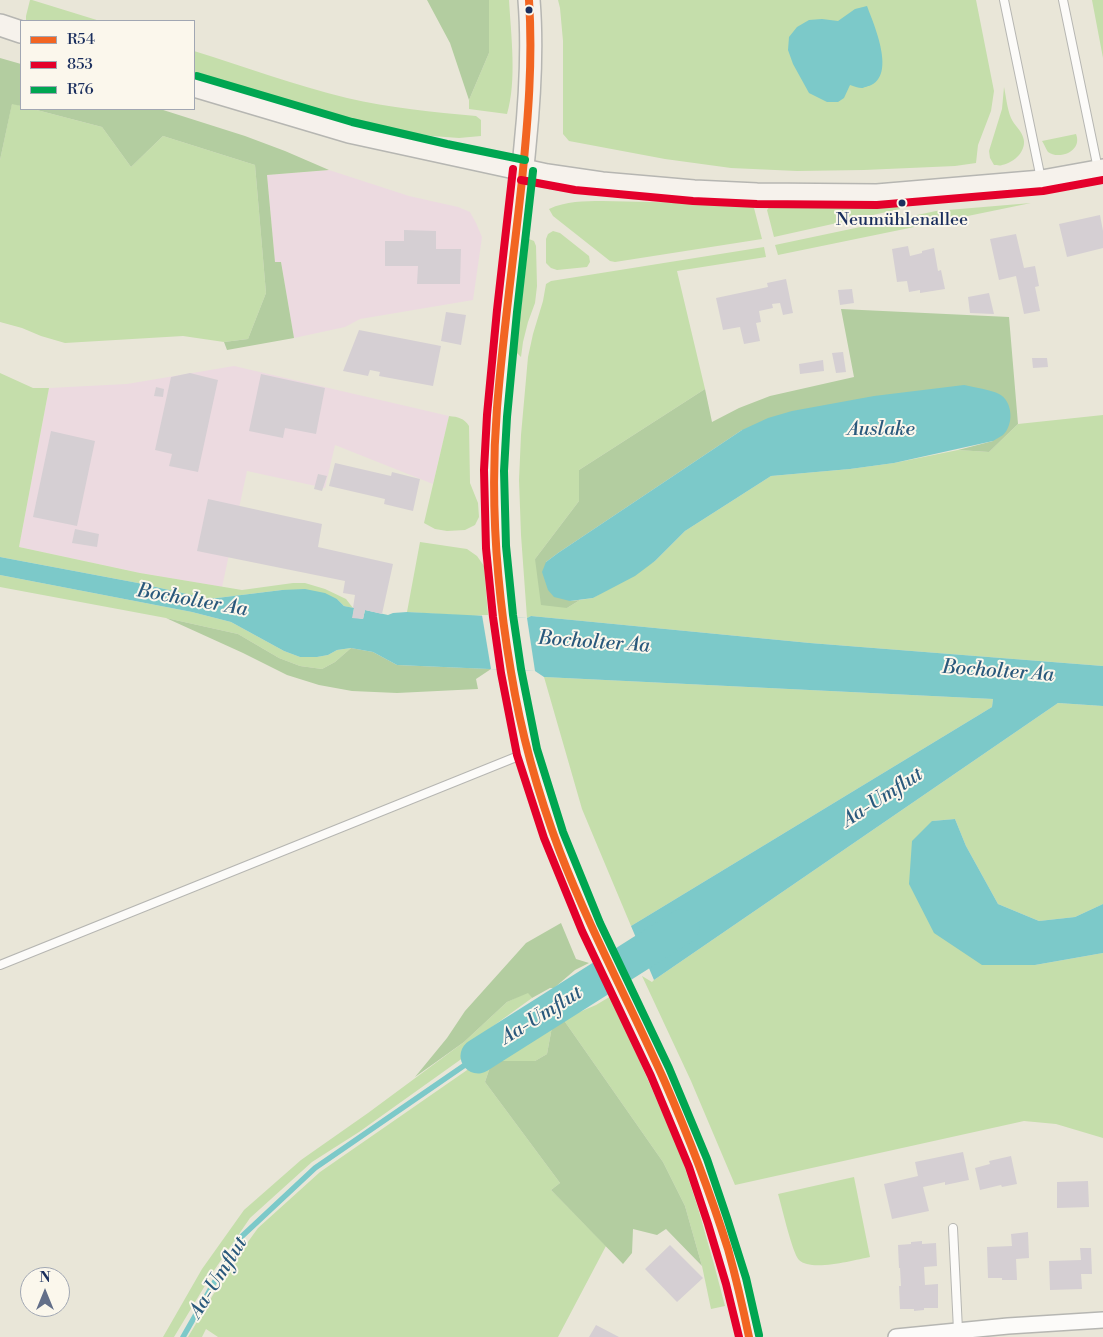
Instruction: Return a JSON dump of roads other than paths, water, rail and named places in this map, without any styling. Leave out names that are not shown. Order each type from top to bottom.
[{"type":"main road","points":[[529,0],[530,89],[504,340],[494,471],[495,534],[503,616],[511,671],[527,752],[554,835],[591,927],[660,1072],[698,1163],[718,1220],[736,1281],[749,1337]]},
{"type":"main road","points":[[0,25],[20,32]]},
{"type":"main road","points":[[195,86],[349,132],[547,176],[602,183],[757,194],[877,195],[1042,181],[1101,171]]},
{"type":"street","points":[[896,1337],[939,1335],[958,1330],[1103,1320]]},
{"type":"lane","points":[[1004,0],[1042,181]]},
{"type":"lane","points":[[1063,0],[1101,171]]},
{"type":"lane","points":[[0,965],[527,752]]},
{"type":"lane","points":[[953,1228],[958,1330]]},
{"type":"water","points":[[867,6],[878,37],[883,61],[877,80],[863,88],[850,85],[844,98],[838,102],[827,102],[809,93],[793,64],[788,50],[789,37],[797,27],[809,20],[838,21],[855,9]]},
{"type":"water","name":"Auslake","points":[[964,385],[992,391],[1004,397],[1009,407],[1010,419],[1007,431],[1003,435],[993,441],[894,463],[771,476],[685,531],[655,561],[635,576],[593,598],[570,601],[554,597],[548,590],[542,572],[546,562],[742,430],[768,418],[792,411],[874,396]]},
{"type":"water","name":"Bocholter Aa","points":[[0,557],[138,583],[209,599],[305,589],[325,593],[337,599],[344,606],[354,608],[353,617],[363,619],[365,610],[388,615],[407,612],[527,618],[531,616],[810,643],[1103,666],[1103,706],[1058,703],[654,980],[631,926],[992,707],[993,699],[544,677],[535,671],[397,665],[373,652],[351,648],[337,650],[328,655],[317,657],[300,657],[284,651],[231,622],[192,612],[0,575]]},
{"type":"water","points":[[955,819],[966,846],[998,904],[1039,921],[1075,917],[1103,904],[1103,953],[1035,965],[982,965],[934,933],[909,884],[912,841],[932,821]]},
{"type":"waterway","name":"Aa-Umflut","points":[[478,1056],[682,927]]},
{"type":"waterway","name":"Aa-Umflut","points":[[183,1337],[239,1239],[315,1168],[478,1056]]},
{"type":"place","name":"Neumühlenallee","points":[[902,203]]}]
